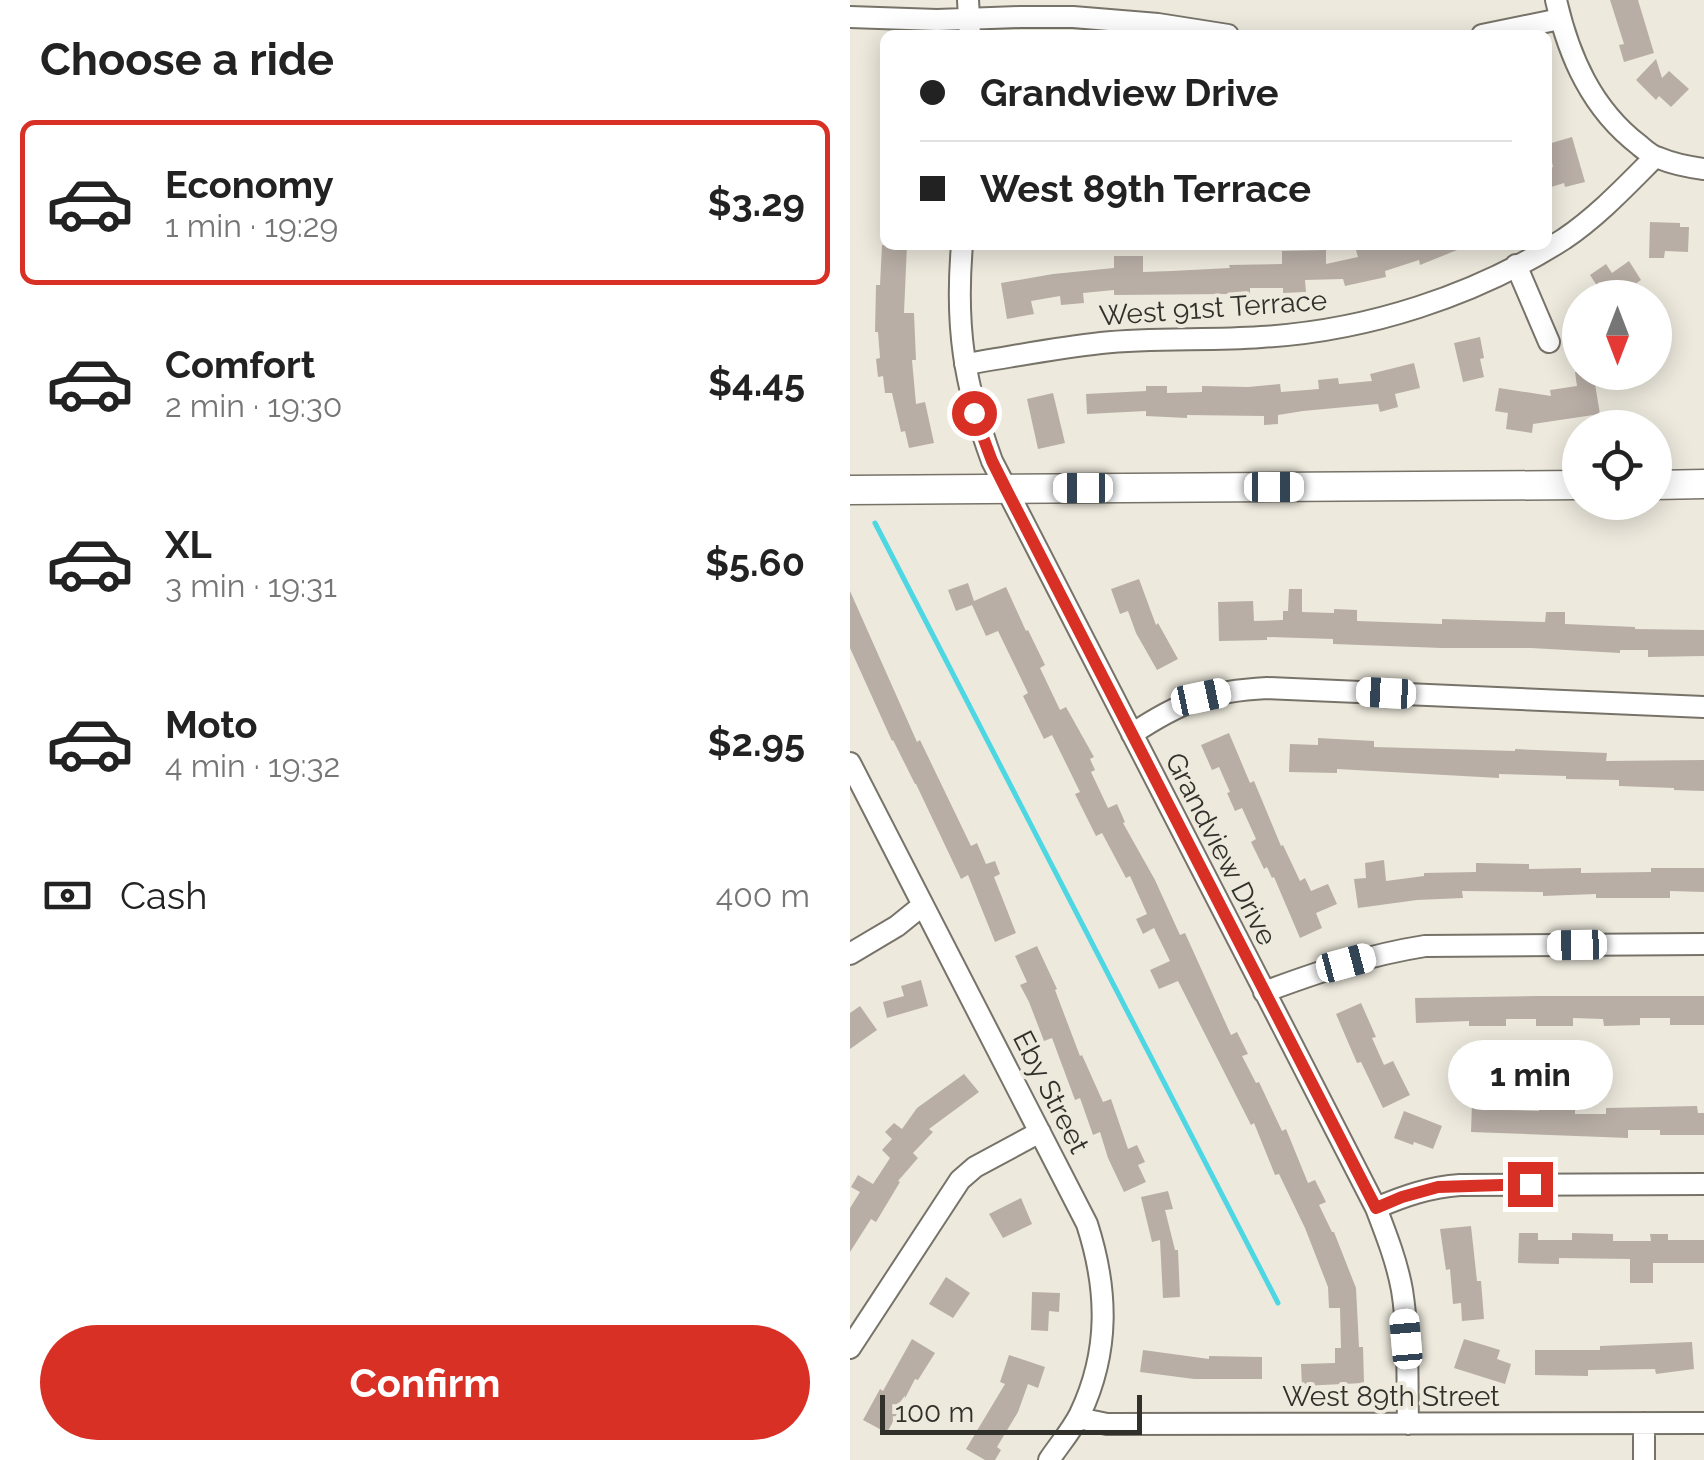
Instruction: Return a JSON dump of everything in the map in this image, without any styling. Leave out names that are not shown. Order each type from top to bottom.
[{"type":"street","points":[[1497,30],[1558,9],[1583,80],[1616,126],[1655,158],[1704,169]]},
{"type":"street","points":[[850,17],[1073,17],[1167,30]]},
{"type":"street","name":"West 91st Terrace","points":[[1552,246],[1601,210],[1655,158]]},
{"type":"street","name":"Grandview Drive","points":[[962,250],[959,326],[964,364],[974,413],[992,461],[1376,1208],[1402,1289],[1408,1424]]},
{"type":"street","name":"West 91st Terrace","points":[[964,364],[1101,343],[1264,337],[1331,329],[1389,316],[1452,295],[1545,250]]},
{"type":"street","points":[[1516,266],[1548,342]]},
{"type":"street","points":[[1672,485],[1704,484]]},
{"type":"street","points":[[850,490],[1562,485]]},
{"type":"street","points":[[1132,734],[1185,702],[1250,688],[1704,707]]},
{"type":"street","name":"Eby Street","points":[[850,763],[1087,1224],[1098,1259],[1104,1291],[1099,1359],[1078,1418],[1050,1460]]},
{"type":"street","points":[[850,954],[898,926],[923,905]]},
{"type":"street","points":[[1264,992],[1346,963],[1425,946],[1704,944]]},
{"type":"street","points":[[850,1348],[960,1180],[975,1167],[1040,1132]]},
{"type":"street","points":[[1376,1208],[1438,1187],[1460,1185],[1704,1184]]},
{"type":"street","name":"West 89th Street","points":[[1078,1418],[1106,1424],[1704,1423]]},
{"type":"street","points":[[1644,1423],[1644,1460]]},
{"type":"building","points":[[1610,0],[1638,0],[1654,53],[1624,62],[1619,45],[1624,44]]},
{"type":"building","points":[[1656,59],[1662,78],[1669,71],[1689,89],[1671,107],[1659,96],[1656,100],[1636,80]]},
{"type":"building","points":[[1572,137],[1585,182],[1552,187],[1552,143]]},
{"type":"building","points":[[1650,222],[1689,227],[1688,252],[1665,251],[1664,258],[1649,258]]},
{"type":"building","points":[[882,250],[907,250],[904,313],[914,313],[916,360],[912,360],[916,404],[925,402],[934,443],[909,448],[892,393],[885,393],[883,376],[878,377],[876,285],[880,285]]},
{"type":"building","points":[[1326,250],[1326,264],[1358,257],[1356,250],[1457,250],[1420,265],[1419,260],[1385,271],[1386,277],[1345,286],[1343,279],[1305,280],[1306,292],[1250,288],[1250,296],[1114,295],[1114,290],[1083,293],[1084,303],[1061,305],[1060,296],[1031,301],[1034,314],[1007,319],[1001,283],[1114,268],[1114,256],[1143,256],[1143,272],[1282,264],[1282,251]]},
{"type":"building","points":[[1629,261],[1641,280],[1593,280],[1590,275],[1606,264],[1612,273]]},
{"type":"building","points":[[1480,337],[1484,377],[1463,382],[1454,343]]},
{"type":"building","points":[[1414,363],[1420,388],[1395,394],[1398,407],[1380,412],[1378,404],[1303,411],[1278,415],[1278,424],[1264,425],[1264,416],[1187,418],[1146,416],[1146,411],[1087,414],[1086,394],[1146,391],[1146,386],[1167,386],[1167,393],[1202,392],[1202,386],[1280,384],[1281,392],[1319,389],[1318,380],[1338,378],[1339,384],[1372,381],[1370,374]]},
{"type":"building","points":[[1499,388],[1551,396],[1550,390],[1596,390],[1599,410],[1562,410],[1562,420],[1533,424],[1532,433],[1506,429],[1508,413],[1495,411]]},
{"type":"building","points":[[1053,393],[1065,443],[1038,449],[1027,399]]},
{"type":"building","points":[[1139,579],[1156,625],[1178,659],[1157,670],[1128,611],[1120,614],[1111,589]]},
{"type":"building","points":[[968,583],[974,601],[1006,587],[1045,665],[1040,668],[1060,710],[1066,707],[1094,757],[1090,759],[1095,770],[1091,772],[1108,808],[1117,804],[1180,935],[1185,933],[1231,1035],[1237,1032],[1248,1054],[1242,1056],[1282,1131],[1286,1129],[1308,1183],[1315,1180],[1326,1202],[1319,1205],[1356,1288],[1364,1383],[1302,1386],[1301,1364],[1335,1363],[1335,1348],[1341,1348],[1340,1308],[1329,1308],[1328,1287],[1305,1228],[1178,981],[1159,989],[1150,970],[1170,961],[1154,928],[1143,934],[1136,919],[1147,914],[1130,876],[1126,878],[1102,833],[1096,836],[1052,735],[1044,739],[1023,696],[1028,693],[998,631],[986,636],[972,605],[956,611],[948,590]]},
{"type":"building","points":[[1289,589],[1302,589],[1302,612],[1357,610],[1357,621],[1545,622],[1546,612],[1565,612],[1565,624],[1704,630],[1704,656],[1648,657],[1648,650],[1620,653],[1333,644],[1333,639],[1267,637],[1219,641],[1218,602],[1253,601],[1254,621],[1283,620],[1283,611],[1288,611]]},
{"type":"building","points":[[850,591],[917,742],[920,740],[971,846],[977,843],[986,864],[995,861],[1000,874],[994,877],[1016,933],[995,942],[968,875],[961,879],[892,741],[850,648]]},
{"type":"building","points":[[1229,733],[1300,881],[1305,878],[1311,891],[1328,884],[1337,904],[1316,913],[1322,928],[1300,938],[1274,877],[1267,867],[1264,869],[1251,842],[1256,839],[1242,808],[1235,811],[1219,767],[1212,770],[1201,745]]},
{"type":"building","points":[[1318,738],[1374,741],[1374,747],[1607,753],[1606,761],[1704,760],[1704,791],[1619,786],[1619,780],[1566,776],[1499,774],[1499,778],[1337,769],[1337,773],[1289,772],[1290,744],[1318,745]]},
{"type":"building","points":[[1384,860],[1386,881],[1424,873],[1476,872],[1476,863],[1529,864],[1529,869],[1581,868],[1581,873],[1704,868],[1704,892],[1670,891],[1670,898],[1596,898],[1596,894],[1543,896],[1543,892],[1462,891],[1463,898],[1358,908],[1354,879],[1366,878],[1365,863]]},
{"type":"building","points":[[1037,946],[1080,1056],[1103,1102],[1111,1099],[1128,1149],[1137,1145],[1145,1162],[1138,1165],[1146,1182],[1124,1192],[1100,1132],[1093,1135],[1052,1038],[1044,1041],[1020,985],[1027,982],[1015,956]]},
{"type":"building","points":[[921,980],[928,1006],[887,1018],[883,1002],[904,996],[901,986]]},
{"type":"building","points":[[1704,996],[1704,1025],[1670,1025],[1670,1018],[1640,1018],[1640,1025],[1604,1026],[1603,1019],[1573,1018],[1573,1026],[1536,1026],[1536,1019],[1506,1019],[1506,1026],[1469,1026],[1469,1021],[1416,1023],[1415,998]]},
{"type":"building","points":[[1361,1003],[1384,1065],[1393,1061],[1410,1095],[1383,1108],[1361,1062],[1357,1063],[1336,1014]]},
{"type":"building","points":[[860,1006],[877,1030],[850,1049],[850,1013]]},
{"type":"building","points":[[964,1074],[979,1092],[929,1129],[933,1132],[913,1153],[918,1158],[898,1181],[876,1222],[871,1219],[850,1252],[850,1208],[860,1192],[851,1187],[858,1175],[873,1184],[890,1158],[882,1150],[892,1139],[885,1132],[894,1123],[902,1129],[917,1108]]},
{"type":"building","points":[[1472,1103],[1508,1104],[1508,1110],[1539,1111],[1539,1106],[1575,1106],[1575,1114],[1606,1114],[1606,1108],[1697,1106],[1698,1113],[1704,1113],[1704,1135],[1660,1135],[1660,1130],[1628,1130],[1628,1138],[1471,1132]]},
{"type":"building","points":[[1404,1111],[1442,1126],[1433,1149],[1394,1138]]},
{"type":"building","points":[[1168,1191],[1173,1209],[1165,1210],[1178,1250],[1180,1297],[1163,1298],[1160,1240],[1152,1242],[1141,1197]]},
{"type":"building","points":[[1021,1198],[1032,1224],[1003,1238],[989,1214]]},
{"type":"building","points":[[1471,1226],[1484,1319],[1462,1321],[1461,1303],[1453,1304],[1450,1269],[1446,1270],[1440,1229]]},
{"type":"building","points":[[1519,1233],[1538,1233],[1538,1240],[1572,1240],[1572,1233],[1613,1234],[1613,1241],[1651,1241],[1650,1234],[1668,1234],[1668,1240],[1704,1240],[1704,1263],[1653,1263],[1653,1283],[1630,1283],[1630,1259],[1559,1258],[1559,1264],[1518,1263]]},
{"type":"building","points":[[946,1277],[970,1293],[953,1318],[929,1304]]},
{"type":"building","points":[[1032,1292],[1060,1293],[1059,1312],[1049,1311],[1048,1331],[1031,1330]]},
{"type":"building","points":[[912,1339],[935,1353],[915,1379],[887,1433],[863,1420]]},
{"type":"building","points":[[1464,1339],[1500,1350],[1497,1359],[1511,1364],[1505,1384],[1454,1368]]},
{"type":"building","points":[[1692,1342],[1694,1369],[1656,1374],[1655,1369],[1588,1370],[1588,1376],[1535,1375],[1535,1350],[1600,1350],[1600,1346]]},
{"type":"building","points":[[1143,1350],[1209,1359],[1262,1357],[1262,1379],[1194,1379],[1140,1372]]},
{"type":"building","points":[[1009,1355],[1045,1367],[1038,1388],[1028,1384],[1018,1412],[997,1447],[1001,1450],[995,1460],[985,1460],[966,1449],[1005,1384],[1000,1382]]},
{"type":"waterway","points":[[875,523],[1278,1303]]},
{"type":"route","points":[[974,413],[1006,489],[1376,1208],[1438,1187],[1530,1184]]}]
